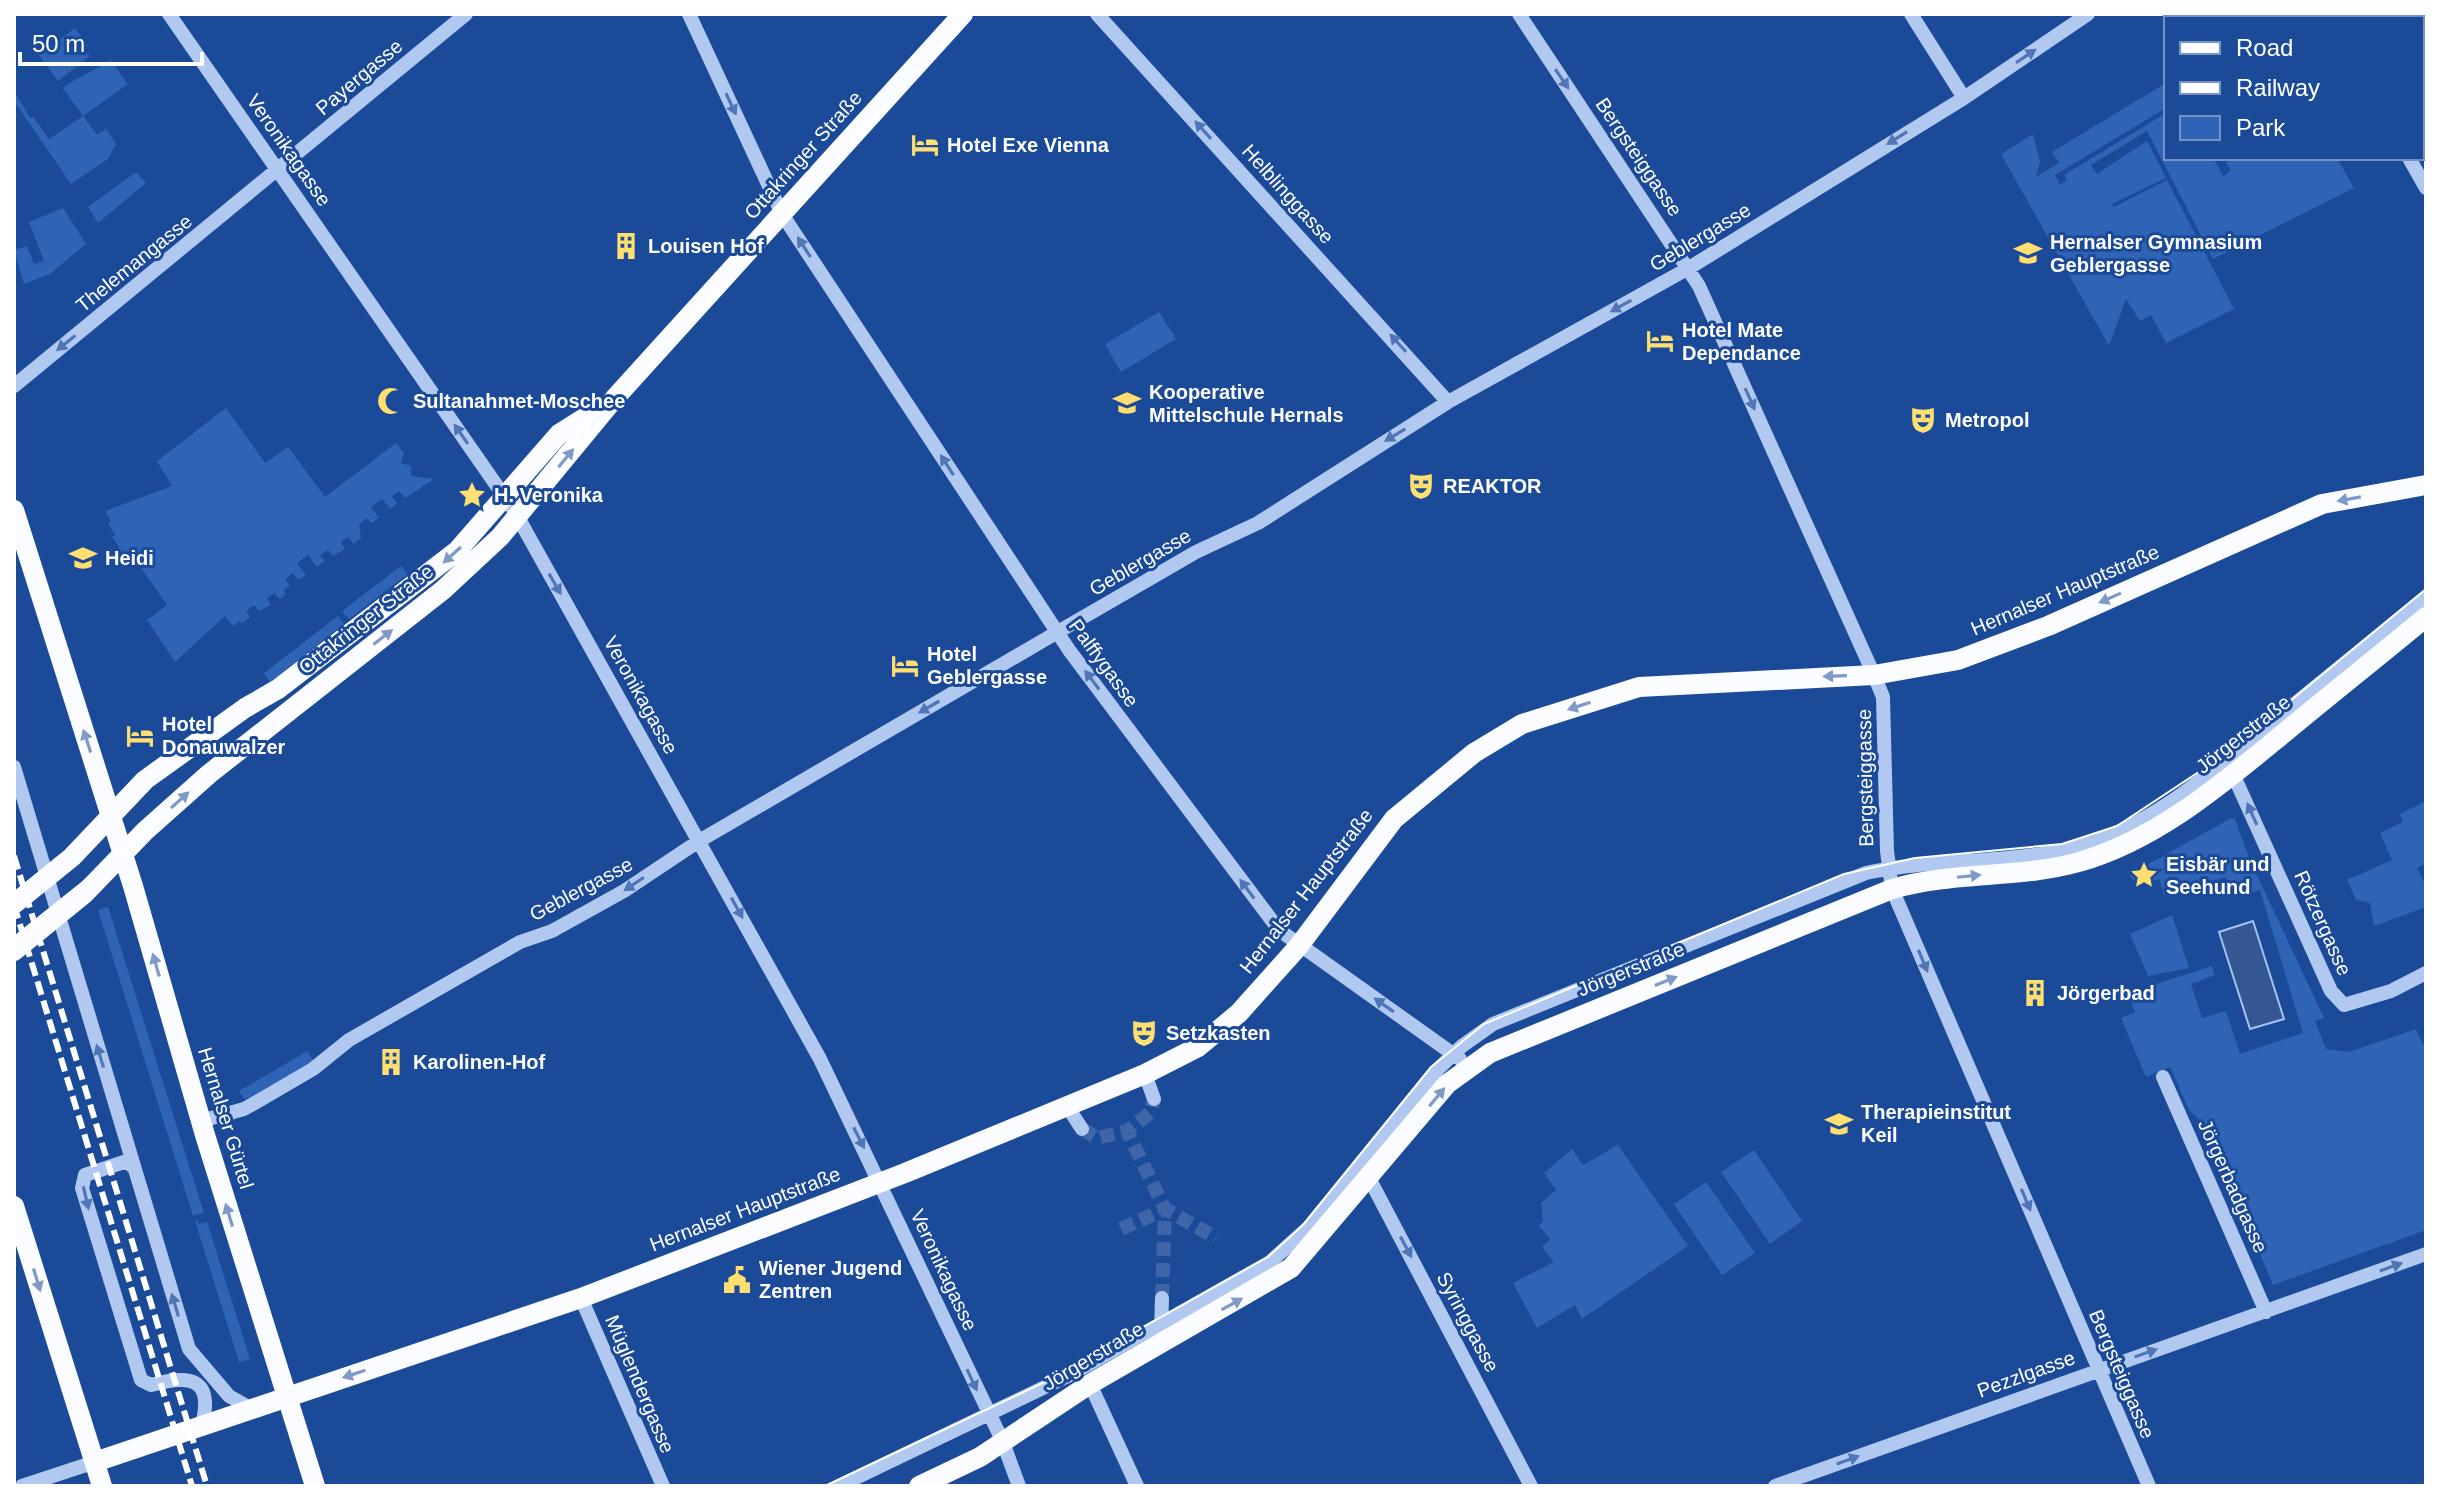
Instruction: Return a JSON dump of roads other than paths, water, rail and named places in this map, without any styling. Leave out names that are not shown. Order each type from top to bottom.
[{"type":"main road","name":"Ottakringer Straße","points":[[110,815],[145,780],[245,708],[278,689],[404,595],[511,507],[614,399],[963,14]]},
{"type":"main road","name":"Hernalser Hauptstraße","points":[[286,1396],[581,1298],[881,1182],[1145,1074],[1198,1047],[1239,1013],[1298,947],[1394,819],[1474,753],[1522,724],[1639,687],[1874,675],[1958,660],[2007,644],[2322,504],[2426,485]]},
{"type":"main road","name":"Ottakringer Straße","points":[[123,853],[209,774],[443,590],[500,537],[511,507]]},
{"type":"main road","name":"Hernalser Gürtel","points":[[14,510],[123,853],[201,1121],[315,1486]]},
{"type":"main road","name":"Jörgerstraße","points":[[919,1486],[980,1457],[1161,1335],[1291,1268],[1447,1084],[1461,1061],[1892,889],[1920,881],[2088,859],[2152,830],[2233,774],[2426,617]]},
{"type":"main road","points":[[14,904],[72,857],[110,815]]},
{"type":"main road","points":[[14,951],[84,894],[123,853]]},
{"type":"main road","points":[[14,1206],[102,1486]]},
{"type":"main road","points":[[95,1462],[286,1396]]},
{"type":"street","name":"Veronikagasse","points":[[169,14],[511,507],[820,1059],[1002,1440],[1019,1486]]},
{"type":"street","name":"Payergasse","points":[[279,171],[466,14]]},
{"type":"street","name":"Palffygasse","points":[[689,14],[782,214],[1056,633],[1279,930],[1298,947],[1461,1061]]},
{"type":"street","name":"Helblinggasse","points":[[1097,14],[1448,402]]},
{"type":"street","name":"Bergsteiggasse","points":[[1519,14],[1689,268],[1874,675],[1883,697],[1892,889],[2149,1486]]},
{"type":"street","points":[[1911,14],[1964,98]]},
{"type":"street","name":"Geblergasse","points":[[201,1121],[244,1109],[260,1100],[313,1069],[349,1040],[520,942],[552,931],[624,891],[699,841],[1056,633],[1196,552],[1258,523],[1448,402],[1689,268],[1964,98],[2088,14]]},
{"type":"street","points":[[2410,160],[2426,188]]},
{"type":"street","name":"Thelemangasse","points":[[14,386],[279,171]]},
{"type":"street","points":[[839,1486],[1161,1335],[1270,1262],[1294,1243],[1461,1061],[1507,1017],[1833,885],[1889,868],[2056,851],[2112,834],[2161,807],[2229,758],[2426,597]]},
{"type":"street","points":[[14,767],[189,1349],[189,1367],[180,1377]]},
{"type":"street","name":"Rötzergasse","points":[[2233,774],[2331,991],[2344,1005],[2360,1004],[2426,973]]},
{"type":"street","points":[[1145,1074],[1154,1099]]},
{"type":"street","name":"Jörgerbadgasse","points":[[2163,1077],[2266,1312]]},
{"type":"street","points":[[1067,1106],[1082,1129]]},
{"type":"street","points":[[134,1168],[127,1161],[85,1175],[82,1188],[141,1380],[151,1385],[180,1377],[195,1381],[205,1395],[207,1406],[202,1425]]},
{"type":"street","name":"Syringgasse","points":[[1369,1178],[1531,1486]]},
{"type":"street","name":"Pezzlgasse","points":[[1775,1486],[2426,1254]]},
{"type":"street","name":"Müglendergasse","points":[[581,1298],[663,1486]]},
{"type":"street","points":[[1161,1335],[1162,1298]]},
{"type":"street","points":[[189,1349],[229,1396],[252,1409]]},
{"type":"street","points":[[1090,1384],[1137,1486]]},
{"type":"street","points":[[22,1486],[95,1462]]},
{"type":"tunnel","points":[[1082,1129],[1097,1138],[1127,1131],[1151,1112],[1154,1099]]},
{"type":"tunnel","points":[[1121,1229],[1165,1209],[1127,1131]]},
{"type":"tunnel","points":[[1162,1298],[1165,1209],[1216,1238]]},
{"type":"tram line","points":[[14,937],[475,569],[536,504],[622,397],[970,14]]},
{"type":"tram line","points":[[556,462],[622,382]]},
{"type":"tram line","points":[[825,1486],[1047,1381],[1268,1257],[1303,1225],[1431,1067],[1484,1024],[1844,874],[1915,858],[2062,844],[2117,826],[2226,754],[2426,589]]},
{"type":"railway","points":[[14,856],[207,1486]]},
{"type":"railway","points":[[14,905],[192,1486]]},
{"type":"place","name":"Hotel Exe Vienna","points":[[925,145]]},
{"type":"place","name":"Louisen Hof","points":[[626,246]]},
{"type":"place","name":"Hernalser Gymnasium Geblergasse","points":[[2028,253]]},
{"type":"place","name":"Hotel Mate Dependance","points":[[1660,341]]},
{"type":"place","name":"Sultanahmet-Moschee","points":[[391,401]]},
{"type":"place","name":"Kooperative Mittelschule Hernals","points":[[1127,403]]},
{"type":"place","name":"Metropol","points":[[1923,420]]},
{"type":"place","name":"REAKTOR","points":[[1421,486]]},
{"type":"place","name":"H. Veronika","points":[[472,495]]},
{"type":"place","name":"Heidi","points":[[83,558]]},
{"type":"place","name":"Hotel Geblergasse","points":[[905,666]]},
{"type":"place","name":"Hotel Donauwalzer","points":[[140,736]]},
{"type":"place","name":"Eisbär und Seehund","points":[[2144,875]]},
{"type":"place","name":"Jörgerbad","points":[[2035,993]]},
{"type":"place","name":"Setzkasten","points":[[1144,1033]]},
{"type":"place","name":"Karolinen-Hof","points":[[391,1062]]},
{"type":"place","name":"Therapieinstitut Keil","points":[[1839,1124]]},
{"type":"place","name":"Wiener Jugend Zentren","points":[[737,1280]]}]
